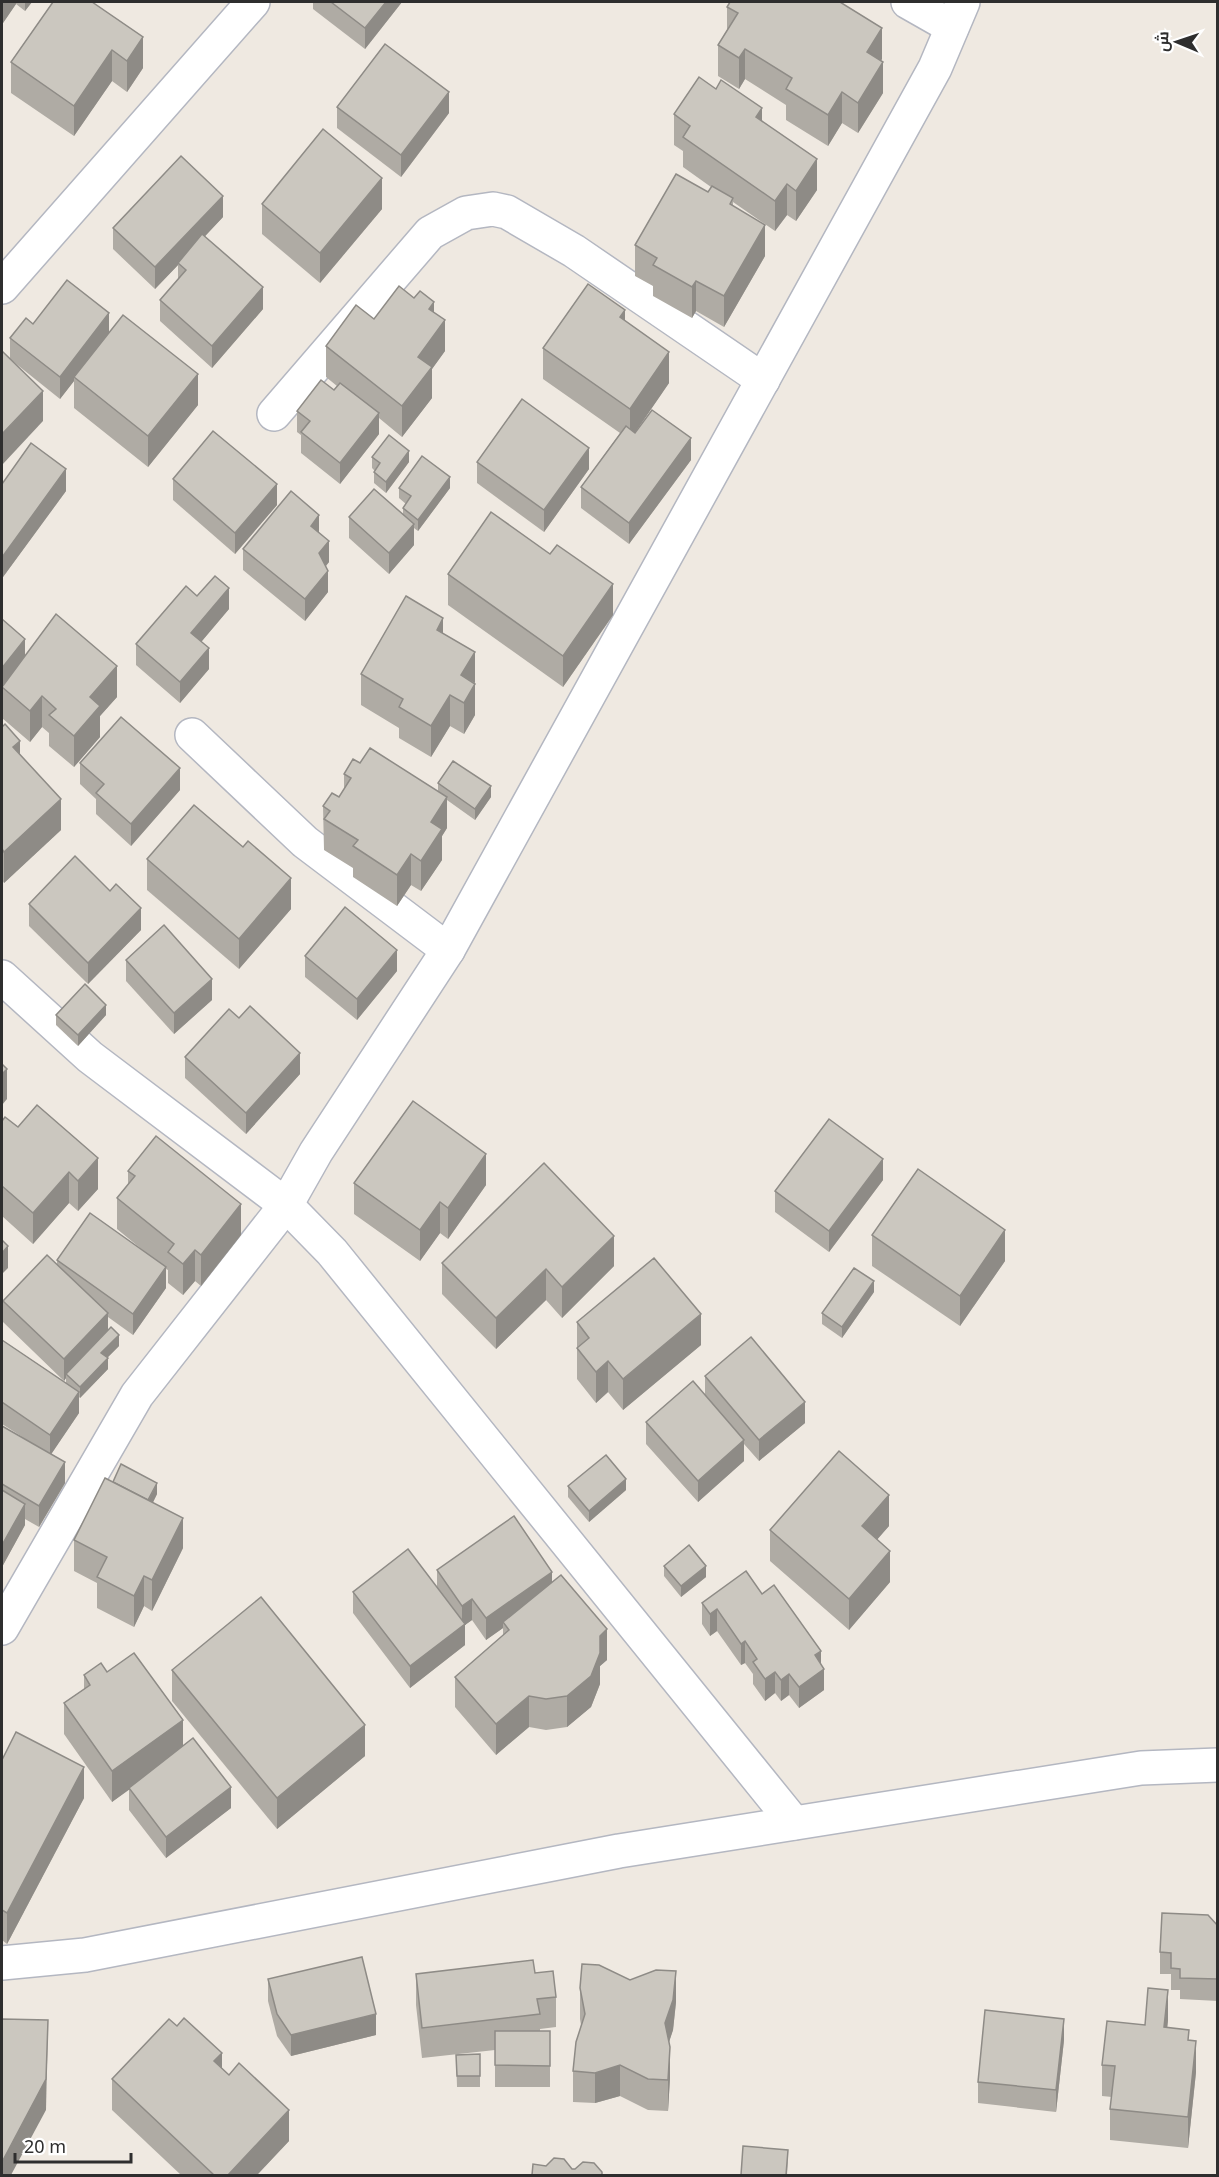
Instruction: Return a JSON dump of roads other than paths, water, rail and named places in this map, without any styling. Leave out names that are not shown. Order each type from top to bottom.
[{"type":"street","points":[[2,287],[253,2]]},
{"type":"street","points":[[2,1628],[137,1395],[286,1205],[316,1152],[448,950],[935,68],[958,14],[908,2]]},
{"type":"street","points":[[274,414],[430,233],[466,213],[494,209],[507,212],[574,250],[763,380]]},
{"type":"street","points":[[192,735],[305,842],[448,950]]},
{"type":"street","points":[[2,977],[90,1057],[286,1205],[332,1252],[794,1823]]},
{"type":"street","points":[[2,1963],[85,1955],[619,1851],[1141,1768],[1218,1765]]}]
